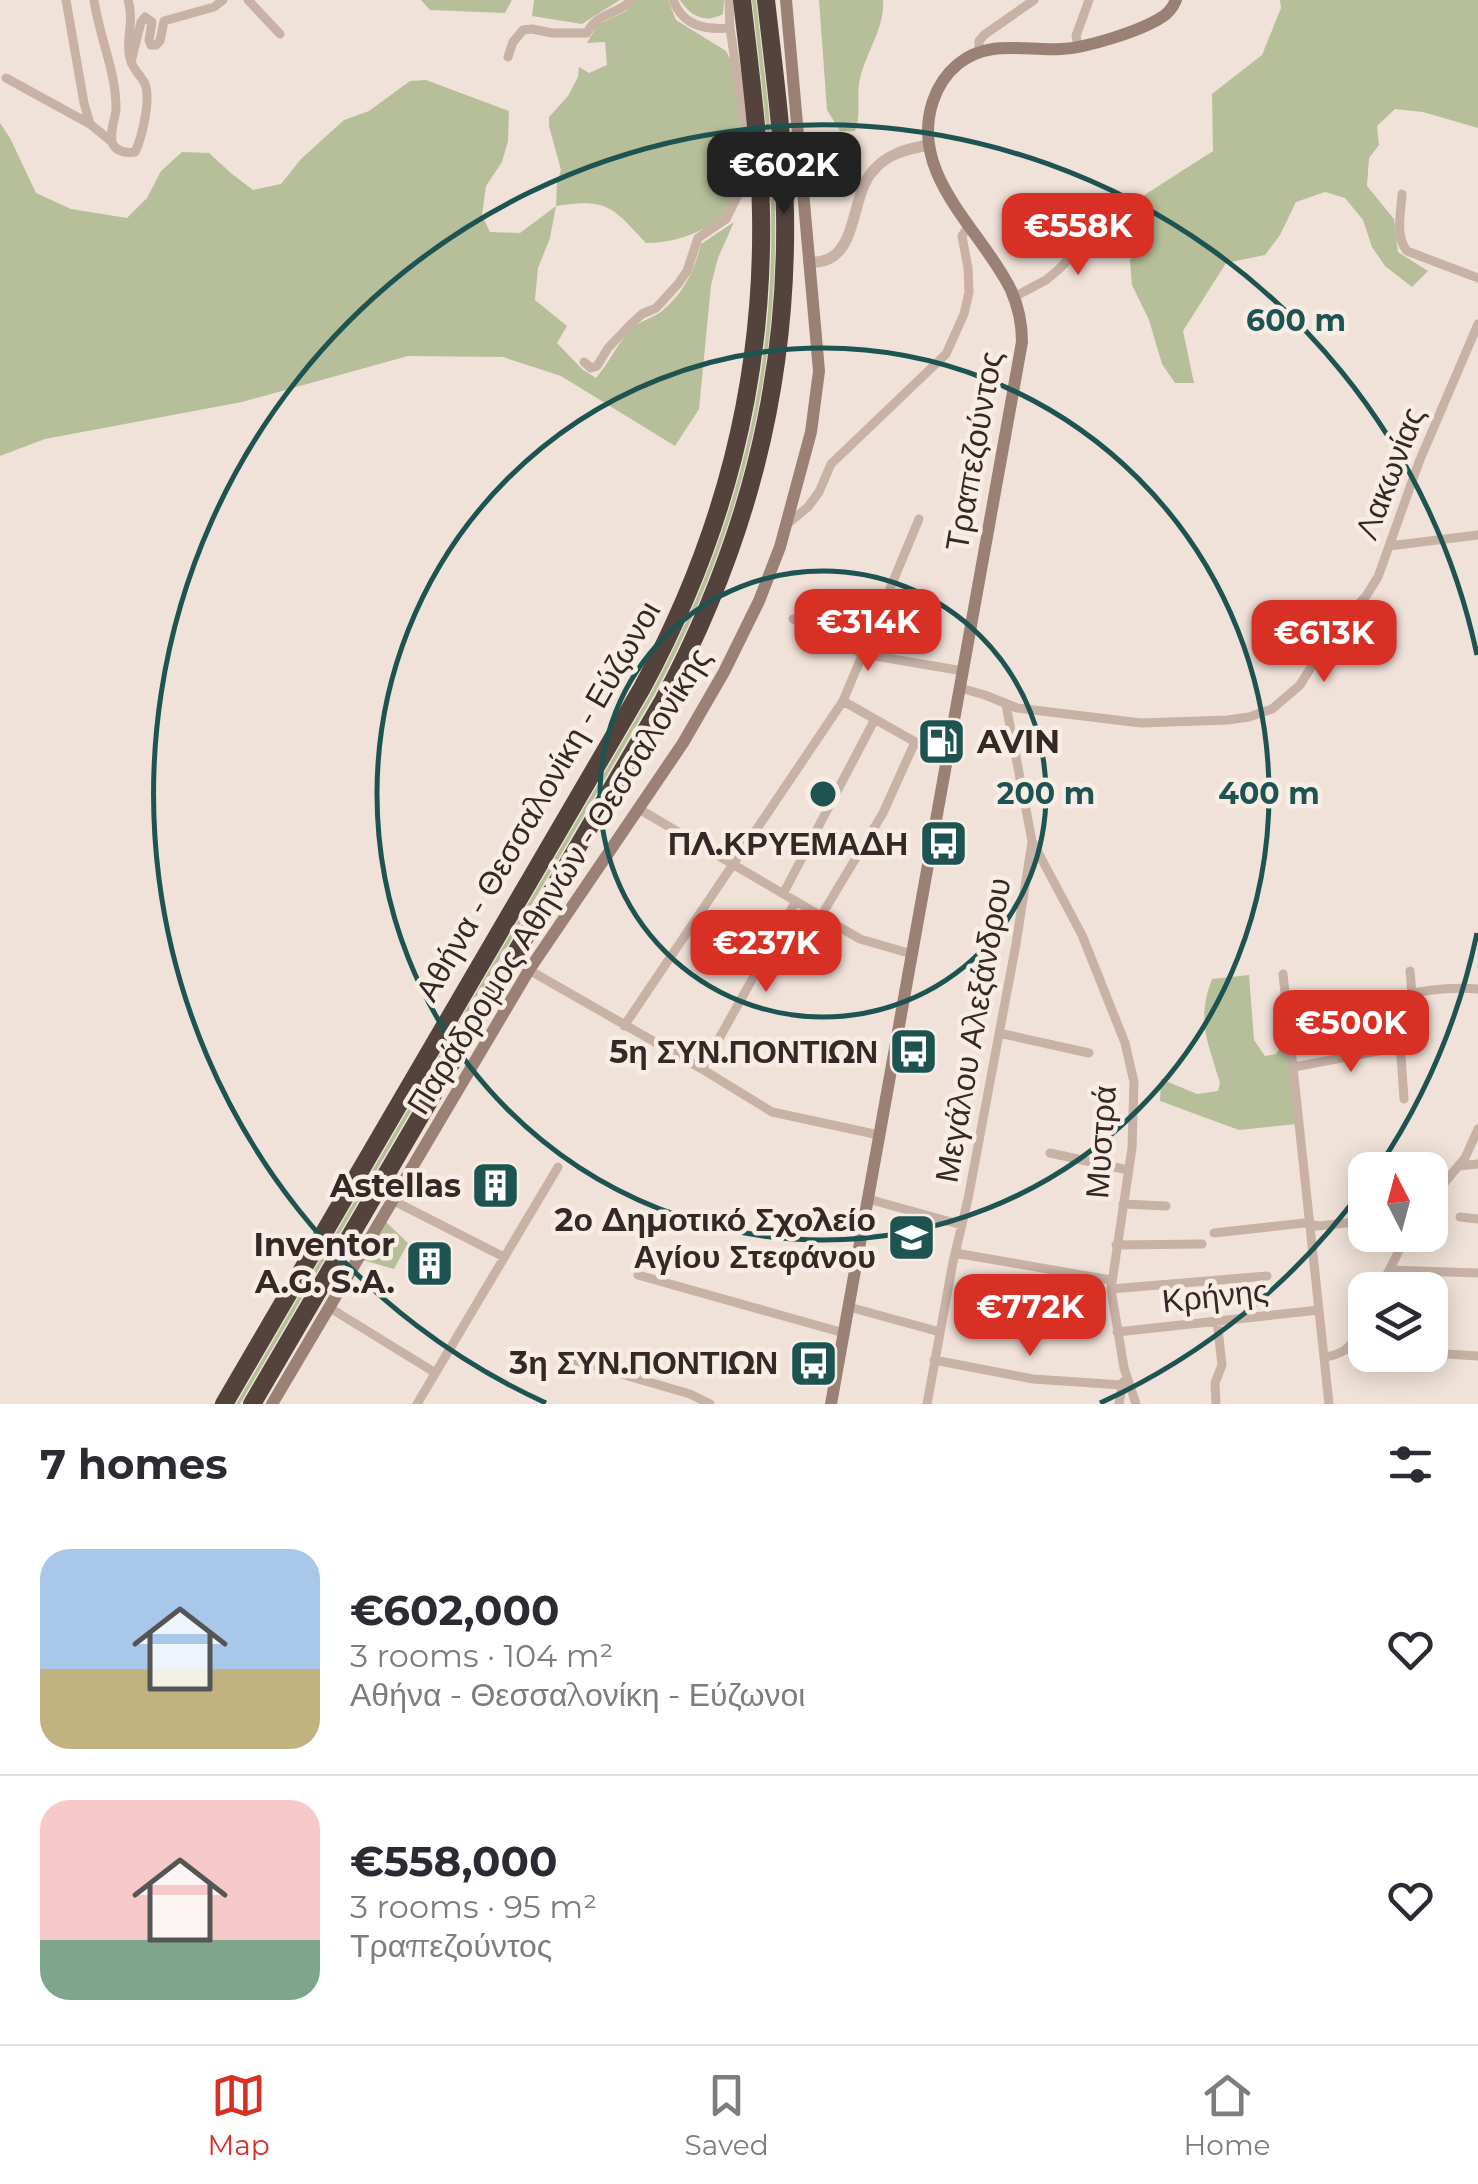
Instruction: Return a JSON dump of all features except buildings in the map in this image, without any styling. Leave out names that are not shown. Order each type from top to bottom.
[{"type":"highway","name":"Αθήνα - Θεσσαλονίκη - Εύζωνοι","points":[[224,1404],[642,688],[679,616],[706,547],[724,494],[746,404],[759,297],[758,150],[742,0]]},
{"type":"highway","name":"Αθήνα - Θεσσαλονίκη - Εύζωνοι","points":[[252,1404],[662,701],[700,627],[729,556],[764,436],[781,327],[786,213],[766,0]]},
{"type":"main road","name":"Παράδρομος Αθηνών - Θεσσαλονίκης","points":[[272,1404],[529,970],[683,743],[724,672],[774,565],[811,432],[818,386],[786,0]]},
{"type":"main road","points":[[928,145],[927,124],[942,81],[979,51],[1078,47],[1148,24],[1168,12],[1176,0]]},
{"type":"main road","name":"Τραπεζούντος","points":[[831,1404],[1020,354],[1021,319],[1010,286],[939,178],[928,145]]},
{"type":"street","points":[[66,0],[90,124]]},
{"type":"street","points":[[94,0],[116,108],[112,142]]},
{"type":"street","points":[[6,78],[90,124],[116,148],[129,154],[135,152],[147,97],[127,51],[132,18],[128,0]]},
{"type":"street","points":[[131,62],[144,16],[152,22],[149,40],[156,46],[164,21],[214,8],[224,0]]},
{"type":"street","points":[[248,0],[280,34]]},
{"type":"street","points":[[508,57],[517,34],[523,30],[586,34],[590,25],[625,8],[632,0]]},
{"type":"street","points":[[673,0],[684,18],[700,28],[730,28]]},
{"type":"street","points":[[584,362],[591,368],[597,366],[630,325],[656,308],[686,272],[698,238],[726,219],[744,183],[747,157],[729,0]]},
{"type":"street","points":[[979,51],[984,35],[1034,0]]},
{"type":"street","points":[[1078,47],[1076,36],[1089,0]]},
{"type":"street","points":[[809,263],[831,258],[841,248],[872,170],[894,154],[928,145]]},
{"type":"street","points":[[1402,194],[1402,246],[1408,252],[1478,278]]},
{"type":"street","points":[[1014,298],[1058,270],[1110,217]]},
{"type":"street","points":[[786,525],[808,508],[831,464],[946,354],[968,299],[969,276],[962,236],[969,225]]},
{"type":"street","name":"Λακωνίας","points":[[960,688],[985,694],[1006,705],[1141,724],[1249,717],[1285,700],[1378,577],[1419,462],[1478,324]]},
{"type":"street","points":[[624,1026],[843,701],[919,520]]},
{"type":"street","points":[[1390,546],[1478,535]]},
{"type":"street","points":[[793,619],[863,654],[963,670]]},
{"type":"street","points":[[843,701],[947,760]]},
{"type":"street","points":[[1006,705],[1032,841]]},
{"type":"street","points":[[783,894],[875,720]]},
{"type":"street","points":[[821,916],[883,813],[916,742]]},
{"type":"street","points":[[639,808],[860,939],[912,954]]},
{"type":"street","name":"Μεγάλου Αλεξάνδρου","points":[[926,1404],[999,1033],[1032,841]]},
{"type":"street","name":"Μυστρά","points":[[1032,841],[1082,935],[1125,1044],[1134,1096],[1128,1170],[1111,1284],[1124,1368],[1136,1404]]},
{"type":"street","points":[[702,1069],[796,901]]},
{"type":"street","points":[[529,970],[772,1112],[880,1135]]},
{"type":"street","points":[[1410,971],[1412,994]]},
{"type":"street","points":[[1283,974],[1330,1404]]},
{"type":"street","points":[[1404,1099],[1397,1000],[1412,994],[1478,989]]},
{"type":"street","points":[[999,1033],[1089,1053]]},
{"type":"street","points":[[1294,1067],[1399,1047]]},
{"type":"street","points":[[1448,1179],[1478,1129]]},
{"type":"street","points":[[1050,1153],[1128,1170]]},
{"type":"street","points":[[1459,1166],[1478,1164]]},
{"type":"street","points":[[417,1404],[558,1168]]},
{"type":"street","points":[[868,1198],[962,1225]]},
{"type":"street","points":[[394,1201],[504,1257]]},
{"type":"street","points":[[1123,1204],[1166,1206]]},
{"type":"street","points":[[1460,1217],[1478,1219]]},
{"type":"street","points":[[1214,1232],[1348,1222]]},
{"type":"street","points":[[1116,1245],[1202,1244]]},
{"type":"street","points":[[1398,1252],[1389,1270],[1478,1273]]},
{"type":"street","points":[[955,1253],[1111,1284],[1267,1276]]},
{"type":"street","points":[[638,1275],[844,1333]]},
{"type":"street","points":[[330,1308],[434,1372]]},
{"type":"street","points":[[849,1308],[940,1332]]},
{"type":"street","name":"Κρήνης","points":[[1117,1332],[1319,1310]]},
{"type":"street","points":[[1216,1404],[1215,1383],[1222,1365],[1217,1320]]},
{"type":"street","points":[[1325,1357],[1348,1350]]},
{"type":"street","points":[[1448,1354],[1478,1356]]},
{"type":"street","points":[[573,1360],[690,1394],[710,1404]]},
{"type":"street","points":[[934,1360],[1033,1379],[1122,1385]]},
{"type":"street","points":[[1119,1404],[1124,1368]]},
{"type":"green space","points":[[421,0],[512,0],[505,13],[430,10]]},
{"type":"green space","points":[[534,0],[620,0],[582,24],[532,16]]},
{"type":"green space","points":[[636,0],[668,0],[676,20],[726,51],[732,63],[741,146],[737,189],[730,207],[715,223],[693,234],[646,243],[608,208],[587,203],[556,206],[561,170],[549,117],[568,96],[579,67],[589,73],[607,65],[605,42],[587,43],[597,25],[626,11]]},
{"type":"green space","points":[[680,0],[724,0],[723,14],[698,17]]},
{"type":"green space","points":[[752,0],[756,0],[771,133],[774,277],[760,401],[729,521],[708,580],[654,695],[240,1404],[236,1404],[651,693],[680,636],[726,520],[756,400],[770,276],[770,185]]},
{"type":"green space","points":[[819,0],[883,0],[881,22],[859,84],[855,131],[840,131],[827,110]]},
{"type":"green space","points":[[1280,0],[1478,0],[1478,128],[1423,112],[1395,109],[1377,126],[1379,145],[1369,158],[1367,186],[1394,219],[1398,252],[1428,271],[1412,287],[1385,266],[1372,247],[1363,220],[1345,198],[1325,192],[1296,202],[1265,255],[1226,263],[1183,331],[1194,383],[1175,383],[1162,364],[1149,320],[1132,285],[1130,261],[1138,228],[1133,207],[1146,194],[1213,151],[1212,94],[1262,55],[1281,8]]},
{"type":"green space","points":[[426,80],[509,111],[508,141],[502,162],[486,186],[482,215],[490,232],[520,233],[556,206],[550,238],[538,268],[535,300],[567,326],[557,343],[596,378],[628,333],[676,297],[701,244],[734,222],[711,285],[699,409],[675,446],[561,376],[503,357],[408,356],[242,402],[45,439],[0,456],[0,123],[36,193],[71,209],[127,218],[147,198],[161,171],[182,152],[209,153],[253,190],[281,184],[301,159],[344,120],[369,111],[410,81]]},
{"type":"green space","points":[[1249,975],[1254,1040],[1265,1056],[1276,1054],[1282,1045],[1283,1008],[1296,1124],[1239,1130],[1160,1101],[1161,1079],[1197,1094],[1218,1091],[1220,1083],[1204,1020],[1207,994],[1212,979]]},
{"type":"green space","points":[[386,1222],[408,1243],[394,1269],[363,1260]]},
{"type":"place","name":"AVIN","points":[[942,742]]},
{"type":"place","name":"ΠΛ.ΚΡΥΕΜΑΔΗ","points":[[943,844]]},
{"type":"place","name":"5η ΣΥΝ.ΠΟΝΤΙΩΝ","points":[[913,1052]]},
{"type":"place","name":"Astellas","points":[[496,1186]]},
{"type":"place","name":"2ο Δημοτικό Σχολείο Αγίου Στεφάνου","points":[[911,1238]]},
{"type":"place","name":"Inventor A.G. S.A.","points":[[430,1263]]},
{"type":"place","name":"3η ΣΥΝ.ΠΟΝΤΙΩΝ","points":[[813,1363]]}]
